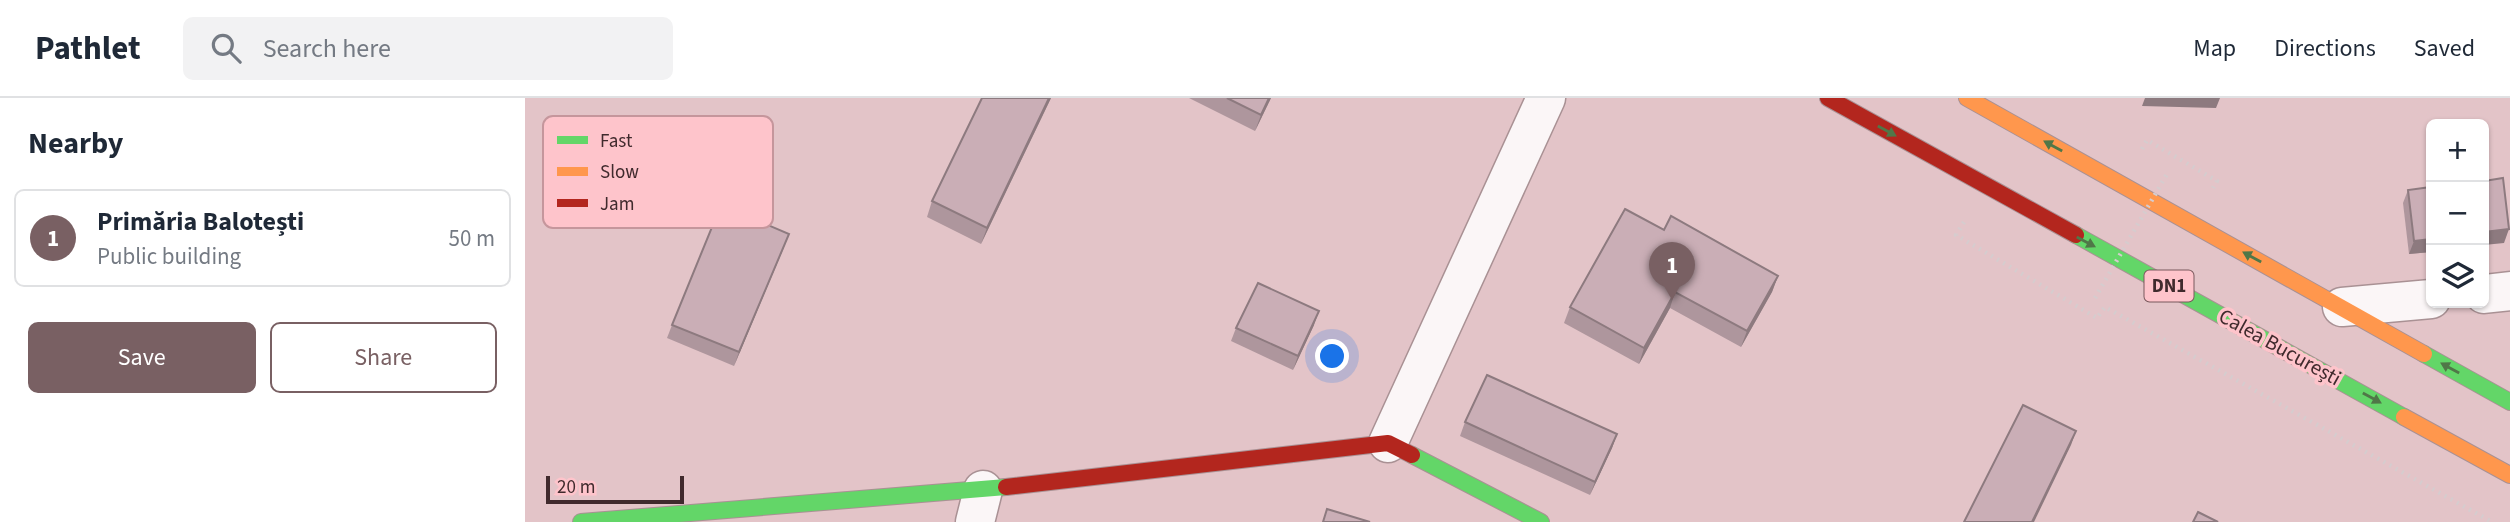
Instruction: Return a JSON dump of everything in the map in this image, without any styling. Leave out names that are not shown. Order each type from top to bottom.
[{"type":"main road","name":"Calea București","points":[[1828,98],[2510,475]]},
{"type":"main road","points":[[1967,98],[2510,402]]},
{"type":"main road","points":[[590,522],[979,506],[1388,443],[1541,522]]},
{"type":"street","points":[[1388,443],[1546,98]]},
{"type":"street","points":[[2489,293],[2510,291]]},
{"type":"street","points":[[2342,307],[2426,299]]},
{"type":"path","points":[[2095,298],[2167,174]]},
{"type":"path","points":[[1965,222],[1956,235],[2097,318],[2105,307],[2492,522]]},
{"type":"building","points":[[982,98],[1049,98],[987,228],[932,201]]},
{"type":"building","points":[[1227,98],[1269,98],[1261,115]]},
{"type":"building","points":[[2503,178],[2509,229],[2489,231],[2489,180]]},
{"type":"building","points":[[2426,188],[2426,240],[2414,241],[2408,190]]},
{"type":"building","points":[[1625,209],[1664,230],[1671,216],[1778,276],[1747,331],[1675,292],[1644,348],[1570,307]]},
{"type":"building","points":[[773,227],[789,234],[739,352],[672,325],[712,228]]},
{"type":"building","points":[[1258,283],[1319,311],[1298,356],[1236,328]]},
{"type":"building","points":[[1487,375],[1617,434],[1595,482],[1465,422]]},
{"type":"building","points":[[2023,405],[2076,431],[2032,522],[1964,522]]},
{"type":"building","points":[[1327,509],[1370,522],[1323,522]]},
{"type":"building","points":[[2198,512],[2218,522],[2193,522]]},
{"type":"traffic: fast","points":[[2076,235],[2404,417]]},
{"type":"traffic: fast","points":[[2424,354],[2510,402]]},
{"type":"traffic: fast","points":[[1412,455],[1541,522]]},
{"type":"traffic: fast","points":[[581,522],[1006,487]]},
{"type":"traffic: slow","points":[[1967,98],[2424,354]]},
{"type":"traffic: slow","points":[[2404,417],[2510,475]]},
{"type":"traffic: jam","points":[[1828,98],[2076,235]]},
{"type":"traffic: jam","points":[[1006,487],[1388,443],[1412,455]]},
{"type":"place","name":"Primăria Balotești","points":[[1672,300]]}]
